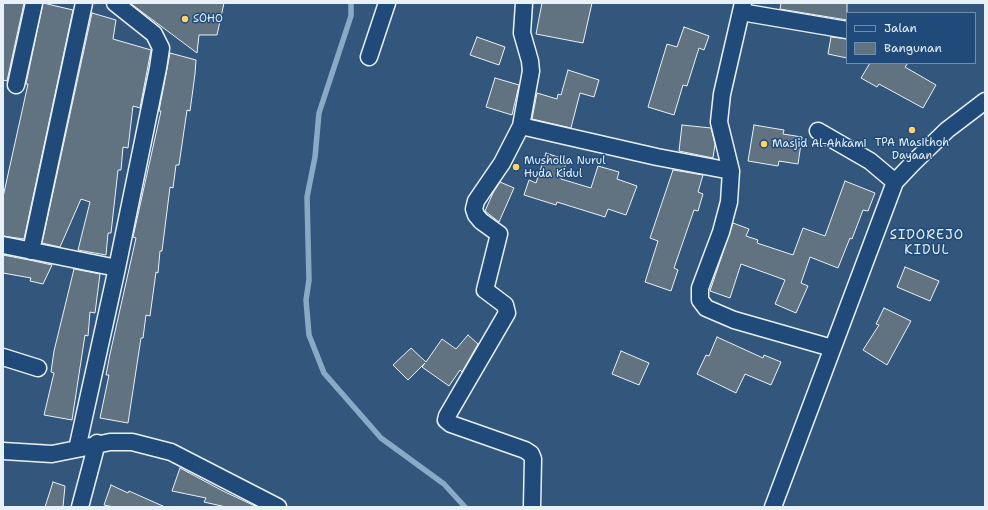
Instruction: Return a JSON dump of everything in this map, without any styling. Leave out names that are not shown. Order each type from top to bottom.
[{"type":"street","points":[[16,86],[34,3]]},
{"type":"street","points":[[31,251],[84,3]]},
{"type":"street","points":[[77,449],[117,268],[161,48],[154,34],[115,3]]},
{"type":"street","points":[[369,57],[387,3]]},
{"type":"street","points":[[524,3],[522,33],[530,61],[531,71],[521,126],[502,163],[476,201],[474,209],[476,215],[499,234],[485,290],[505,305],[507,313],[446,420],[451,424],[525,450],[531,454],[533,459],[532,507]]},
{"type":"street","points":[[832,348],[734,320],[706,308],[700,300],[700,288],[721,232],[729,202],[731,171],[719,122],[722,94],[742,8],[846,30]]},
{"type":"street","points":[[773,507],[895,182],[913,162],[947,130],[985,101]]},
{"type":"street","points":[[521,126],[657,157],[731,171]]},
{"type":"street","points":[[818,131],[870,161],[895,182]]},
{"type":"street","points":[[3,245],[117,268]]},
{"type":"street","points":[[3,357],[38,368]]},
{"type":"street","points":[[3,451],[52,454],[96,444],[132,442],[171,452],[278,507]]},
{"type":"street","points":[[80,507],[96,444]]},
{"type":"building","points":[[3,3],[24,3],[7,81],[3,80]]},
{"type":"building","points":[[43,3],[73,10],[24,239],[3,236],[3,197],[28,84],[26,84]]},
{"type":"building","name":"SOHO","points":[[130,3],[224,3],[217,35],[199,35],[197,53]]},
{"type":"building","points":[[542,3],[592,3],[583,43],[536,34]]},
{"type":"building","points":[[781,3],[847,3],[846,20],[780,9]]},
{"type":"building","points":[[92,13],[116,20],[113,39],[151,50],[140,108],[133,106],[128,148],[123,147],[121,170],[118,170],[111,233],[108,233],[106,255],[78,250],[90,202],[81,199],[60,247],[42,243]]},
{"type":"building","points":[[684,27],[709,36],[704,50],[699,48],[687,86],[683,85],[674,115],[648,107],[667,44],[677,47]]},
{"type":"building","points":[[477,37],[505,47],[499,65],[470,55]]},
{"type":"building","points":[[831,37],[846,39],[846,58],[828,54]]},
{"type":"building","points":[[170,53],[196,60],[195,74],[190,111],[187,110],[179,165],[176,165],[173,188],[170,187],[162,251],[160,251],[158,273],[156,272],[150,316],[146,315],[143,338],[141,338],[128,423],[100,418],[109,375],[106,375],[110,354],[136,238],[133,237],[161,111],[159,111]]},
{"type":"building","points":[[869,64],[907,64],[905,67],[936,85],[923,108],[879,84],[877,87],[861,78]]},
{"type":"building","points":[[568,70],[599,80],[594,97],[580,93],[571,128],[532,119],[537,93],[557,99],[558,94],[561,95]]},
{"type":"building","points":[[495,78],[519,85],[512,115],[486,107]]},
{"type":"building","points":[[682,125],[711,128],[715,144],[713,158],[679,151]]},
{"type":"building","points":[[754,125],[784,130],[783,134],[802,137],[798,164],[779,161],[778,166],[748,161]]},
{"type":"building","points":[[546,153],[567,160],[561,179],[591,188],[598,166],[619,172],[617,179],[637,186],[626,215],[608,209],[605,217],[557,202],[556,205],[524,195],[529,180],[536,183]]},
{"type":"building","points":[[673,170],[703,175],[698,192],[703,194],[698,211],[694,210],[674,268],[678,270],[671,291],[645,282],[658,241],[650,238]]},
{"type":"building","points":[[845,181],[875,193],[868,211],[863,210],[852,239],[850,238],[838,268],[810,257],[801,283],[808,286],[796,313],[775,304],[785,280],[741,264],[730,298],[710,291],[733,223],[749,229],[746,236],[758,240],[757,243],[793,255],[803,228],[825,236]]},
{"type":"building","points":[[500,182],[514,188],[499,222],[485,211]]},
{"type":"building","points":[[3,255],[52,265],[43,284],[30,281],[31,278],[3,273]]},
{"type":"building","points":[[905,267],[939,281],[930,301],[897,287]]},
{"type":"building","points":[[74,269],[100,274],[95,313],[90,312],[88,336],[85,335],[72,420],[44,415],[54,373],[51,372],[54,351]]},
{"type":"building","points":[[884,308],[911,321],[887,365],[863,350],[879,325],[876,324]]},
{"type":"building","points":[[468,335],[478,344],[462,372],[460,370],[449,386],[422,367],[425,363],[408,380],[393,365],[411,348],[426,362],[442,339],[456,349]]},
{"type":"building","points":[[717,337],[763,358],[764,355],[781,362],[771,385],[745,374],[736,393],[697,374],[706,355],[709,356]]},
{"type":"building","points":[[621,351],[649,363],[639,385],[612,374]]},
{"type":"building","points":[[180,468],[257,507],[226,507],[204,502],[206,498],[172,491]]},
{"type":"building","points":[[53,482],[65,486],[63,507],[45,507]]},
{"type":"building","points":[[111,485],[128,493],[129,491],[165,507],[114,507],[104,505]]},
{"type":"waterway","points":[[351,3],[351,16],[319,113],[315,157],[307,197],[309,280],[306,300],[309,335],[324,373],[381,438],[444,484],[465,507]]},
{"type":"place","name":"SOHO","points":[[185,19]]},
{"type":"place","name":"TPA Masithoh Dayaan","points":[[912,130]]},
{"type":"place","name":"Masjid Al-Ahkami","points":[[764,144]]},
{"type":"place","name":"Musholla Nurul Huda Kidul","points":[[516,167]]},
{"type":"district","name":"SIDOREJO KIDUL","points":[[927,244]]}]
